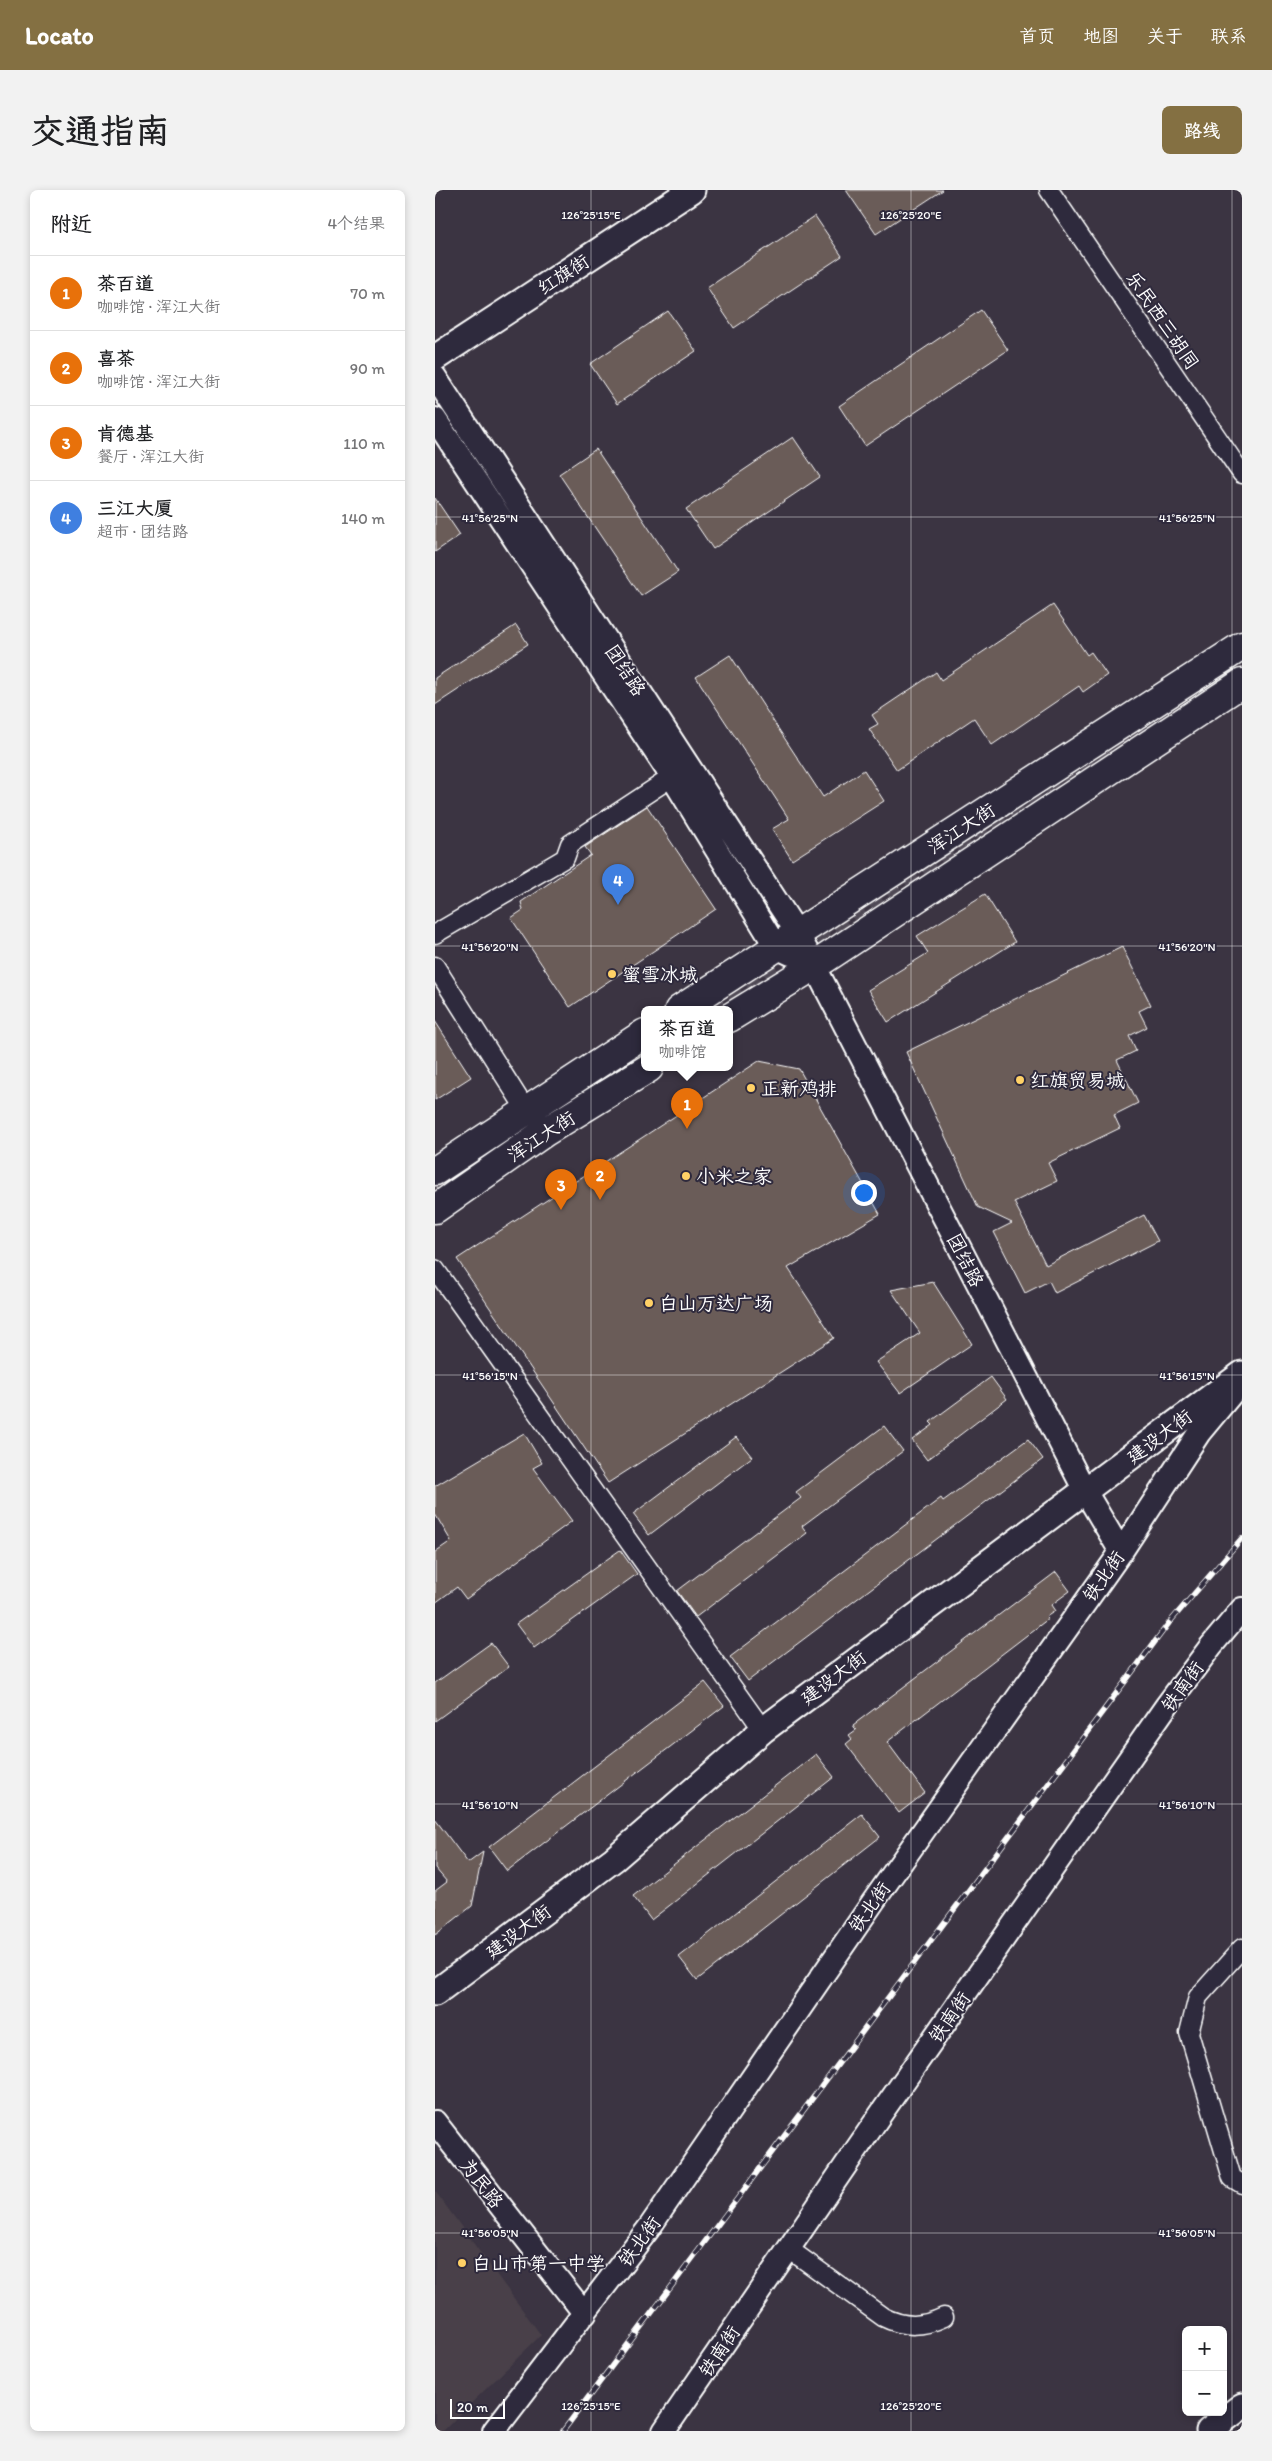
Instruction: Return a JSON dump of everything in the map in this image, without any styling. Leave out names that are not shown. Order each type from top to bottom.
[{"type":"main road","name":"红旗街","points":[[435,358],[692,190]]},
{"type":"main road","name":"浑江大街","points":[[685,1006],[1242,646]]},
{"type":"main road","name":"浑江大街","points":[[733,1016],[814,966],[1242,683]]},
{"type":"main road","name":"浑江大街","points":[[435,1171],[641,1036]]},
{"type":"main road","name":"浑江大街","points":[[435,1208],[545,1132],[644,1071]]},
{"type":"main road","name":"建设大街","points":[[435,1993],[614,1859],[763,1730],[1242,1374]]},
{"type":"main road","points":[[1209,2431],[1237,2418]]},
{"type":"street","name":"乐民西三胡同","points":[[1049,190],[1242,474]]},
{"type":"street","name":"团结路","points":[[435,377],[787,941]]},
{"type":"street","name":"团结路","points":[[435,419],[672,777],[787,941],[814,966],[1085,1491],[1121,1552]]},
{"type":"street","points":[[435,934],[565,858],[570,844],[672,777]]},
{"type":"street","points":[[435,966],[526,1110]]},
{"type":"street","points":[[435,1269],[763,1730]]},
{"type":"street","name":"铁北街","points":[[494,2431],[649,2228],[873,1902],[1121,1552],[1199,1433],[1242,1381]]},
{"type":"street","name":"铁南街","points":[[664,2431],[1162,1713],[1211,1646],[1242,1609]]},
{"type":"street","points":[[1242,1948],[1198,1997],[1189,2033],[1232,2178],[1242,2184]]},
{"type":"street","name":"为民路","points":[[435,2122],[585,2314]]},
{"type":"street","points":[[789,2249],[883,2318],[898,2325],[930,2324],[945,2317]]},
{"type":"shaded area","name":"白山市第一中学","points":[[435,2191],[541,2335],[443,2431],[435,2431]]},
{"type":"building","points":[[846,190],[943,190],[876,234]]},
{"type":"building","points":[[815,216],[842,256],[734,328],[707,288]]},
{"type":"building","points":[[981,310],[1008,350],[865,446],[839,406]]},
{"type":"building","points":[[668,311],[696,351],[617,404],[590,364]]},
{"type":"building","points":[[793,437],[820,477],[713,549],[686,509]]},
{"type":"building","points":[[596,449],[678,572],[641,596],[559,474]]},
{"type":"building","points":[[435,498],[460,535],[435,552]]},
{"type":"building","points":[[1053,605],[1087,655],[1091,652],[1107,675],[1083,692],[1079,686],[992,745],[974,718],[897,770],[869,729],[878,724],[872,715],[936,672],[941,680]]},
{"type":"building","points":[[516,625],[528,644],[435,705],[435,678]]},
{"type":"building","points":[[730,655],[823,797],[864,770],[884,801],[792,860],[772,829],[789,819],[696,677]]},
{"type":"building","points":[[647,806],[716,909],[570,1007],[511,918],[523,910],[521,902],[591,855],[585,847]]},
{"type":"building","points":[[985,894],[1015,942],[888,1022],[868,990],[928,953],[917,936]]},
{"type":"building","name":"红旗贸易城","points":[[1122,947],[1151,1005],[1139,1011],[1147,1027],[1129,1036],[1136,1051],[1117,1060],[1138,1103],[1114,1115],[1120,1128],[1048,1163],[1057,1181],[1014,1202],[1046,1265],[1144,1215],[1158,1241],[1055,1293],[1049,1281],[1025,1293],[994,1232],[1012,1223],[978,1207],[906,1052]]},
{"type":"building","points":[[435,1021],[471,1077],[435,1100]]},
{"type":"building","name":"白山万达广场","points":[[759,1061],[799,1069],[880,1214],[788,1268],[834,1338],[608,1483],[457,1259]]},
{"type":"building","points":[[933,1282],[972,1344],[900,1393],[876,1362],[920,1333],[891,1290]]},
{"type":"building","points":[[991,1377],[1007,1399],[927,1460],[912,1440],[933,1425],[930,1422]]},
{"type":"building","points":[[884,1426],[903,1451],[802,1526],[807,1533],[696,1617],[677,1591],[801,1498],[796,1492]]},
{"type":"building","points":[[524,1433],[542,1463],[533,1468],[572,1521],[466,1599],[457,1587],[435,1603],[435,1552],[451,1541],[435,1514],[435,1486]]},
{"type":"building","points":[[736,1437],[752,1457],[649,1535],[633,1514]]},
{"type":"building","points":[[1028,1439],[1043,1459],[748,1681],[730,1657],[941,1498],[943,1501]]},
{"type":"building","points":[[620,1550],[637,1574],[534,1648],[516,1624]]},
{"type":"building","points":[[1056,1572],[1070,1591],[1051,1605],[1055,1611],[1046,1617],[1048,1619],[887,1742],[925,1793],[899,1813],[846,1744],[852,1739],[849,1735],[856,1730],[853,1725]]},
{"type":"building","points":[[491,1643],[509,1667],[435,1721],[435,1683]]},
{"type":"building","points":[[705,1682],[724,1706],[507,1871],[489,1847]]},
{"type":"building","points":[[816,1754],[834,1777],[651,1920],[633,1896]]},
{"type":"building","points":[[862,1814],[880,1837],[697,1980],[679,1957]]},
{"type":"building","points":[[435,1819],[468,1863],[483,1852],[472,1906],[435,1935],[435,1891],[447,1882],[435,1868]]},
{"type":"tunnel","points":[[718,1006],[1142,727]]},
{"type":"tunnel","points":[[724,841],[789,940]]},
{"type":"tunnel","points":[[618,1071],[641,1057]]},
{"type":"tunnel","points":[[435,1190],[493,1152]]},
{"type":"railway","points":[[563,2431],[1169,1623],[1242,1538]]},
{"type":"place","name":"三江大厦","points":[[618,905]]},
{"type":"place","name":"蜜雪冰城","points":[[612,974]]},
{"type":"place","name":"红旗贸易城","points":[[1020,1080]]},
{"type":"place","name":"正新鸡排","points":[[751,1088]]},
{"type":"place","name":"茶百道","points":[[687,1129]]},
{"type":"place","name":"小米之家","points":[[686,1176]]},
{"type":"place","name":"喜茶","points":[[600,1200]]},
{"type":"place","name":"肯德基","points":[[561,1210]]},
{"type":"place","name":"白山万达广场","points":[[649,1303]]},
{"type":"place","name":"白山市第一中学","points":[[462,2263]]}]
